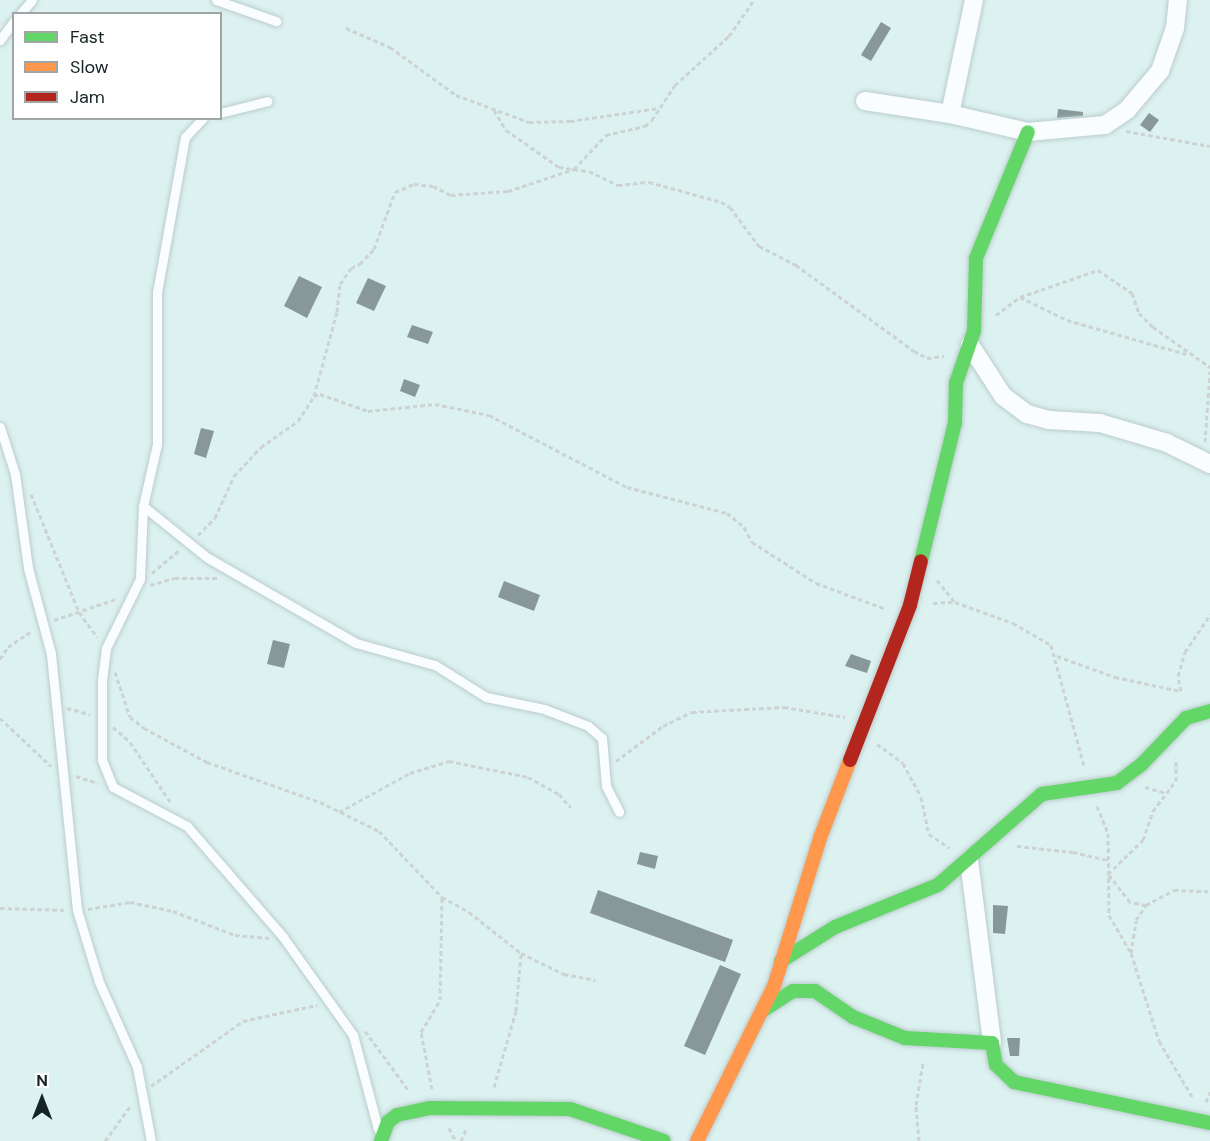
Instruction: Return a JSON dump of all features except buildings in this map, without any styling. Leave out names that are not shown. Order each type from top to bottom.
[{"type":"street","points":[[950,114],[974,0]]},
{"type":"street","points":[[865,101],[950,114],[1028,132],[1105,125],[1127,110],[1160,71],[1175,28],[1178,0]]},
{"type":"street","points":[[697,1141],[762,1011],[781,961],[820,838],[905,615],[921,563],[955,423],[956,383],[970,345],[976,316],[976,258],[1028,132]]},
{"type":"street","points":[[970,345],[1003,396],[1027,414],[1050,420],[1100,423],[1167,443],[1207,461]]},
{"type":"street","points":[[781,961],[835,927],[938,885],[969,861],[1030,801],[1042,794],[1089,788],[1125,778],[1186,718],[1210,711]]},
{"type":"street","points":[[969,861],[996,1065],[1014,1082],[1209,1122]]},
{"type":"street","points":[[762,1011],[793,991],[815,992],[878,1030],[926,1042],[992,1043]]},
{"type":"street","points":[[380,1139],[397,1115],[432,1108],[587,1112],[664,1141]]},
{"type":"lane","points":[[22,12],[32,0]]},
{"type":"lane","points":[[216,0],[276,21]]},
{"type":"lane","points":[[0,40],[12,24]]},
{"type":"lane","points":[[222,112],[268,101]]},
{"type":"lane","points":[[201,120],[185,137],[157,293],[159,421],[143,506],[138,587],[106,648],[101,717],[102,760],[113,787],[187,826],[283,937],[328,1003],[339,1013],[353,1035],[380,1139]]},
{"type":"lane","points":[[0,427],[15,474],[28,568],[44,624],[57,705],[61,772],[77,910],[99,982],[131,1051],[143,1092],[151,1141]]},
{"type":"lane","points":[[143,506],[188,543],[356,643],[435,665],[486,697],[544,709],[588,726],[602,738],[606,786],[619,812]]},
{"type":"path","points":[[138,587],[215,518],[234,476],[261,447],[298,421],[314,396],[337,312],[340,284],[345,274],[374,249],[395,192],[414,184],[458,196],[508,191],[574,169],[606,135],[645,126],[675,85],[729,36],[754,0]]},
{"type":"path","points":[[346,28],[390,47],[456,94],[494,110],[546,124],[660,108]]},
{"type":"path","points":[[494,110],[506,130],[553,164],[589,171],[618,185],[649,182],[721,201],[730,207],[759,246],[796,265],[914,351],[927,358],[939,358],[970,345]]},
{"type":"path","points":[[1105,125],[1210,147]]},
{"type":"path","points":[[993,318],[1020,297],[1098,270],[1122,283],[1153,327],[1210,369],[1207,461]]},
{"type":"path","points":[[1020,297],[1068,320],[1191,356]]},
{"type":"path","points":[[314,396],[320,394],[368,411],[425,403],[489,415],[615,482],[727,513],[744,527],[752,542],[816,584],[905,615]]},
{"type":"path","points":[[15,474],[45,523],[79,612],[106,648],[136,723],[207,762],[339,812],[388,838],[442,897],[469,912],[521,953],[564,974],[595,980]]},
{"type":"path","points":[[921,563],[955,602],[994,615],[1042,638],[1057,656],[1089,788],[1108,833],[1108,915],[1131,953],[1160,1041],[1209,1122]]},
{"type":"path","points":[[0,659],[8,647],[44,624],[138,587],[175,578],[227,580]]},
{"type":"path","points":[[1186,718],[1178,676],[1185,652],[1210,615]]},
{"type":"path","points":[[1057,656],[1115,677],[1181,692]]},
{"type":"path","points":[[57,705],[101,717],[130,742],[187,826]]},
{"type":"path","points":[[605,768],[663,726],[692,712],[784,707],[830,717],[850,716]]},
{"type":"path","points":[[0,717],[37,755],[61,772],[113,787]]},
{"type":"path","points":[[860,735],[903,763],[921,796],[929,834],[969,861]]},
{"type":"path","points":[[1108,874],[1143,840],[1153,811],[1176,781],[1175,752]]},
{"type":"path","points":[[339,812],[410,773],[449,761],[528,777],[559,794],[571,808]]},
{"type":"path","points":[[1011,846],[1073,852],[1109,861]]},
{"type":"path","points":[[1108,874],[1130,903],[1146,905]]},
{"type":"path","points":[[1131,953],[1136,920],[1146,905],[1174,890],[1210,891]]},
{"type":"path","points":[[432,1108],[420,1032],[440,1000],[442,897]]},
{"type":"path","points":[[0,908],[77,910],[130,903],[173,911],[235,935],[283,937]]},
{"type":"path","points":[[485,1109],[516,1011],[521,953]]},
{"type":"path","points":[[105,1141],[143,1092],[243,1021],[328,1003]]},
{"type":"path","points":[[339,1013],[366,1032],[401,1084],[432,1108]]},
{"type":"path","points":[[919,1141],[916,1105],[926,1042]]},
{"type":"traffic: fast","points":[[921,561],[955,423],[956,383],[974,331],[976,258],[1028,132]]},
{"type":"traffic: fast","points":[[781,961],[835,927],[938,885],[1042,794],[1117,783],[1141,765],[1186,718],[1210,711]]},
{"type":"traffic: fast","points":[[762,1011],[793,991],[815,991],[853,1017],[905,1038],[992,1043],[996,1065],[1014,1082],[1210,1123]]},
{"type":"traffic: fast","points":[[381,1141],[388,1122],[397,1115],[430,1108],[570,1109],[664,1141]]},
{"type":"traffic: slow","points":[[697,1141],[774,986],[820,838],[850,760]]},
{"type":"traffic: jam","points":[[850,760],[910,605],[921,561]]}]
